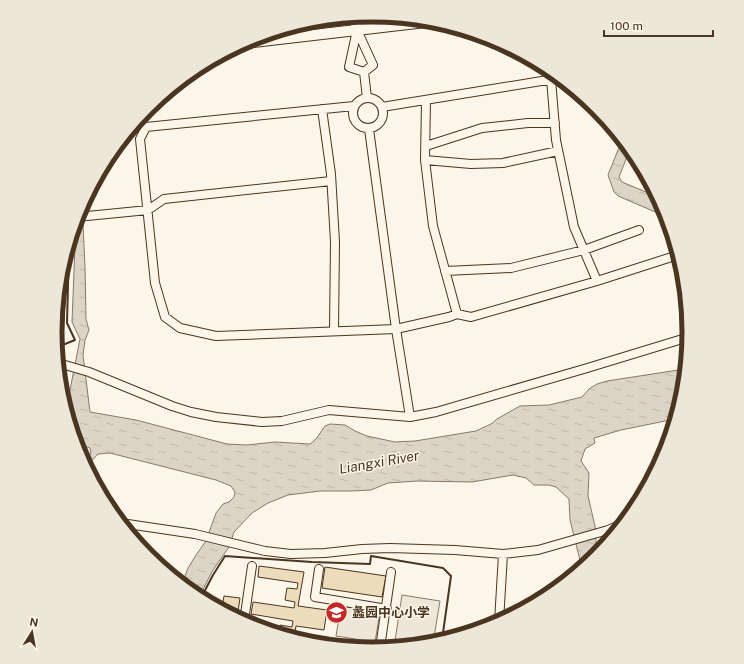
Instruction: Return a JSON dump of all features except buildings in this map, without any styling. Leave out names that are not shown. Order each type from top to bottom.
[{"type":"main road","points":[[355,23],[357,30]]},
{"type":"main road","points":[[266,40],[405,24]]},
{"type":"street","points":[[357,30],[374,66],[364,72],[349,67],[357,30]]},
{"type":"street","points":[[364,72],[366,98]]},
{"type":"street","points":[[382,107],[552,80]]},
{"type":"street","points":[[556,82],[555,123],[558,151],[574,227],[598,282]]},
{"type":"street","points":[[366,98],[376,100],[382,107],[383,116],[381,121],[374,128],[363,128],[355,122],[352,112],[354,106],[357,102],[366,98]]},
{"type":"street","points":[[426,100],[425,160],[433,226],[457,314]]},
{"type":"street","points":[[354,106],[146,127],[140,139],[155,283],[165,317],[180,328],[216,336],[396,329],[457,314],[471,317],[598,282],[672,258]]},
{"type":"street","points":[[322,109],[331,181],[335,242],[334,331]]},
{"type":"street","points":[[426,146],[482,128],[528,123],[555,123]]},
{"type":"street","points":[[369,129],[396,329],[410,417]]},
{"type":"street","points":[[425,160],[471,164],[503,163],[558,151]]},
{"type":"street","points":[[85,216],[148,210],[164,200],[331,181]]},
{"type":"street","points":[[445,271],[511,268],[584,250],[639,230]]},
{"type":"street","points":[[64,364],[89,372],[172,406],[191,412],[216,417],[262,422],[282,421],[329,410],[410,417],[436,412],[682,339]]},
{"type":"street","points":[[129,524],[195,534],[265,551],[291,554],[325,554],[362,549],[390,548],[455,550],[503,554],[538,550],[612,528]]},
{"type":"street","points":[[499,614],[503,554]]},
{"type":"street","points":[[245,614],[252,566]]},
{"type":"street","points":[[319,569],[315,597],[387,609]]},
{"type":"street","points":[[381,642],[387,609],[391,572]]},
{"type":"shaded area","points":[[402,595],[440,601],[434,635],[395,641]]},
{"type":"shaded area","points":[[341,606],[380,612],[375,642],[336,636]]},
{"type":"water","points":[[620,146],[627,156],[619,177],[622,182],[649,193],[658,213],[618,196],[614,192],[608,175]]},
{"type":"water","name":"Liangxi River","points":[[81,224],[83,224],[86,319],[89,330],[85,340],[83,355],[90,412],[136,420],[227,444],[247,445],[275,442],[310,444],[316,439],[325,426],[330,424],[345,425],[367,436],[395,442],[415,441],[476,431],[491,424],[520,406],[549,405],[582,397],[589,389],[597,384],[607,381],[679,370],[676,392],[669,420],[621,430],[594,438],[595,443],[585,449],[581,461],[589,473],[588,496],[595,526],[596,545],[580,561],[570,520],[569,499],[556,487],[549,485],[534,485],[526,478],[513,475],[472,482],[417,481],[388,483],[371,490],[320,491],[288,495],[268,503],[252,513],[234,532],[229,547],[213,570],[202,591],[184,579],[188,568],[206,541],[216,513],[223,504],[229,502],[234,497],[235,492],[231,486],[216,480],[110,453],[98,454],[91,462],[88,457],[91,453],[90,448],[84,446],[78,432],[69,396],[80,339],[72,322],[75,245]]},
{"type":"wall","points":[[63,345],[75,340],[67,323],[68,270]]},
{"type":"wall","points":[[204,592],[225,556],[370,564],[371,556],[443,568],[451,576],[443,633]]},
{"type":"place","name":"蠡园中心小学","points":[[336,612]]}]
